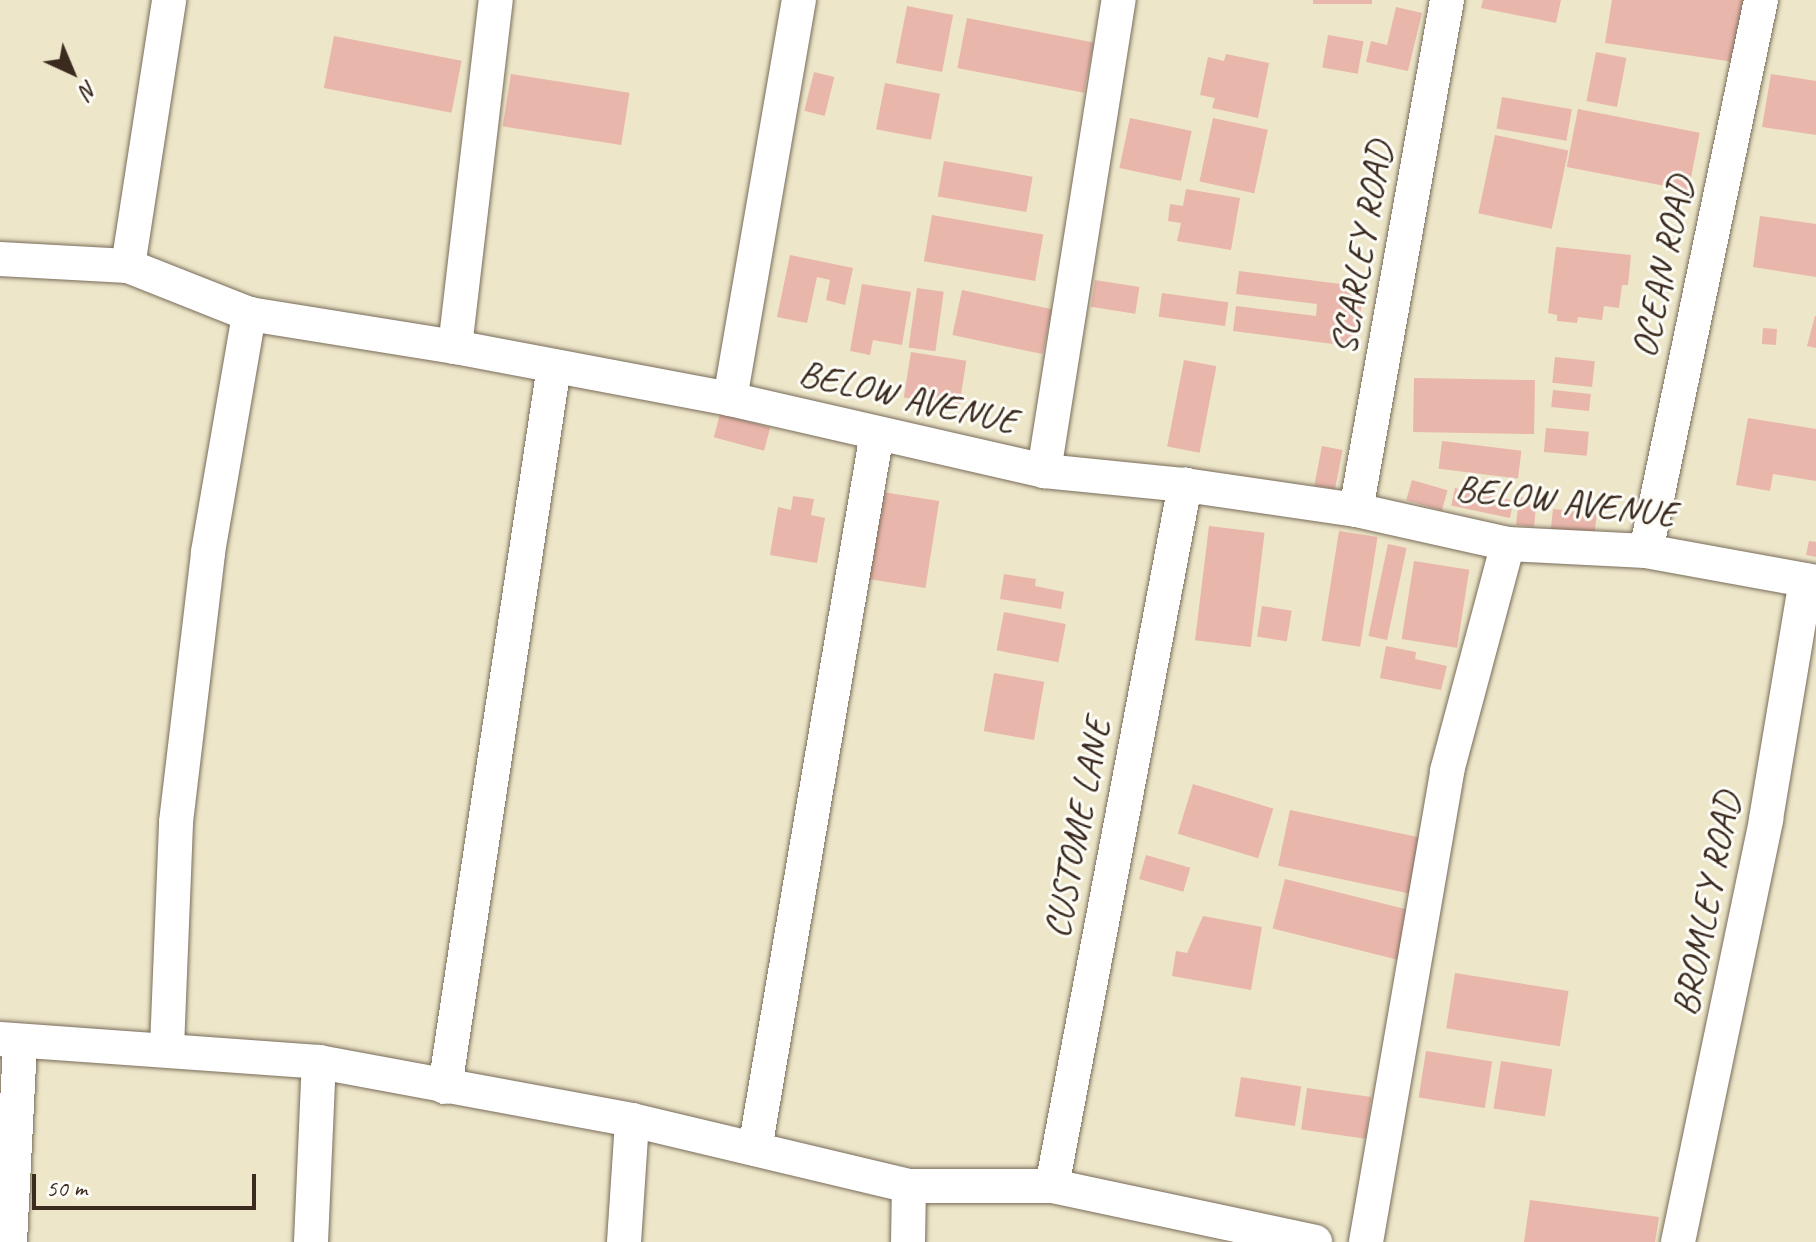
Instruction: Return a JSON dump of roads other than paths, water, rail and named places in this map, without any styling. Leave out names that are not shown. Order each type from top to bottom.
[{"type":"street","points":[[128,266],[169,0]]},
{"type":"street","points":[[455,347],[496,0]]},
{"type":"street","points":[[730,399],[799,0]]},
{"type":"street","points":[[1044,471],[1119,0]]},
{"type":"street","name":"SCARLEY ROAD","points":[[1356,510],[1447,0]]},
{"type":"street","name":"OCEAN ROAD","points":[[1646,551],[1761,0]]},
{"type":"street","name":"BELOW AVENUE","points":[[0,259],[128,266],[249,314],[455,347],[730,399],[1044,471],[1185,485],[1356,510],[1508,544],[1646,551],[1811,581]]},
{"type":"street","points":[[167,1048],[176,822],[208,552],[249,314]]},
{"type":"street","points":[[445,1087],[554,366]]},
{"type":"street","points":[[755,1149],[877,433]]},
{"type":"street","name":"CUSTOME LANE","points":[[1052,1186],[1185,485]]},
{"type":"street","points":[[1366,1242],[1447,771],[1508,544]]},
{"type":"street","name":"BROMLEY ROAD","points":[[1678,1242],[1766,819],[1811,581]]},
{"type":"street","points":[[10,1242],[10,1040],[167,1048],[319,1062],[632,1120],[909,1186],[1052,1186],[1252,1236],[1315,1242]]},
{"type":"street","points":[[311,1242],[319,1062]]},
{"type":"street","points":[[624,1242],[632,1120]]},
{"type":"street","points":[[908,1242],[909,1186]]}]
